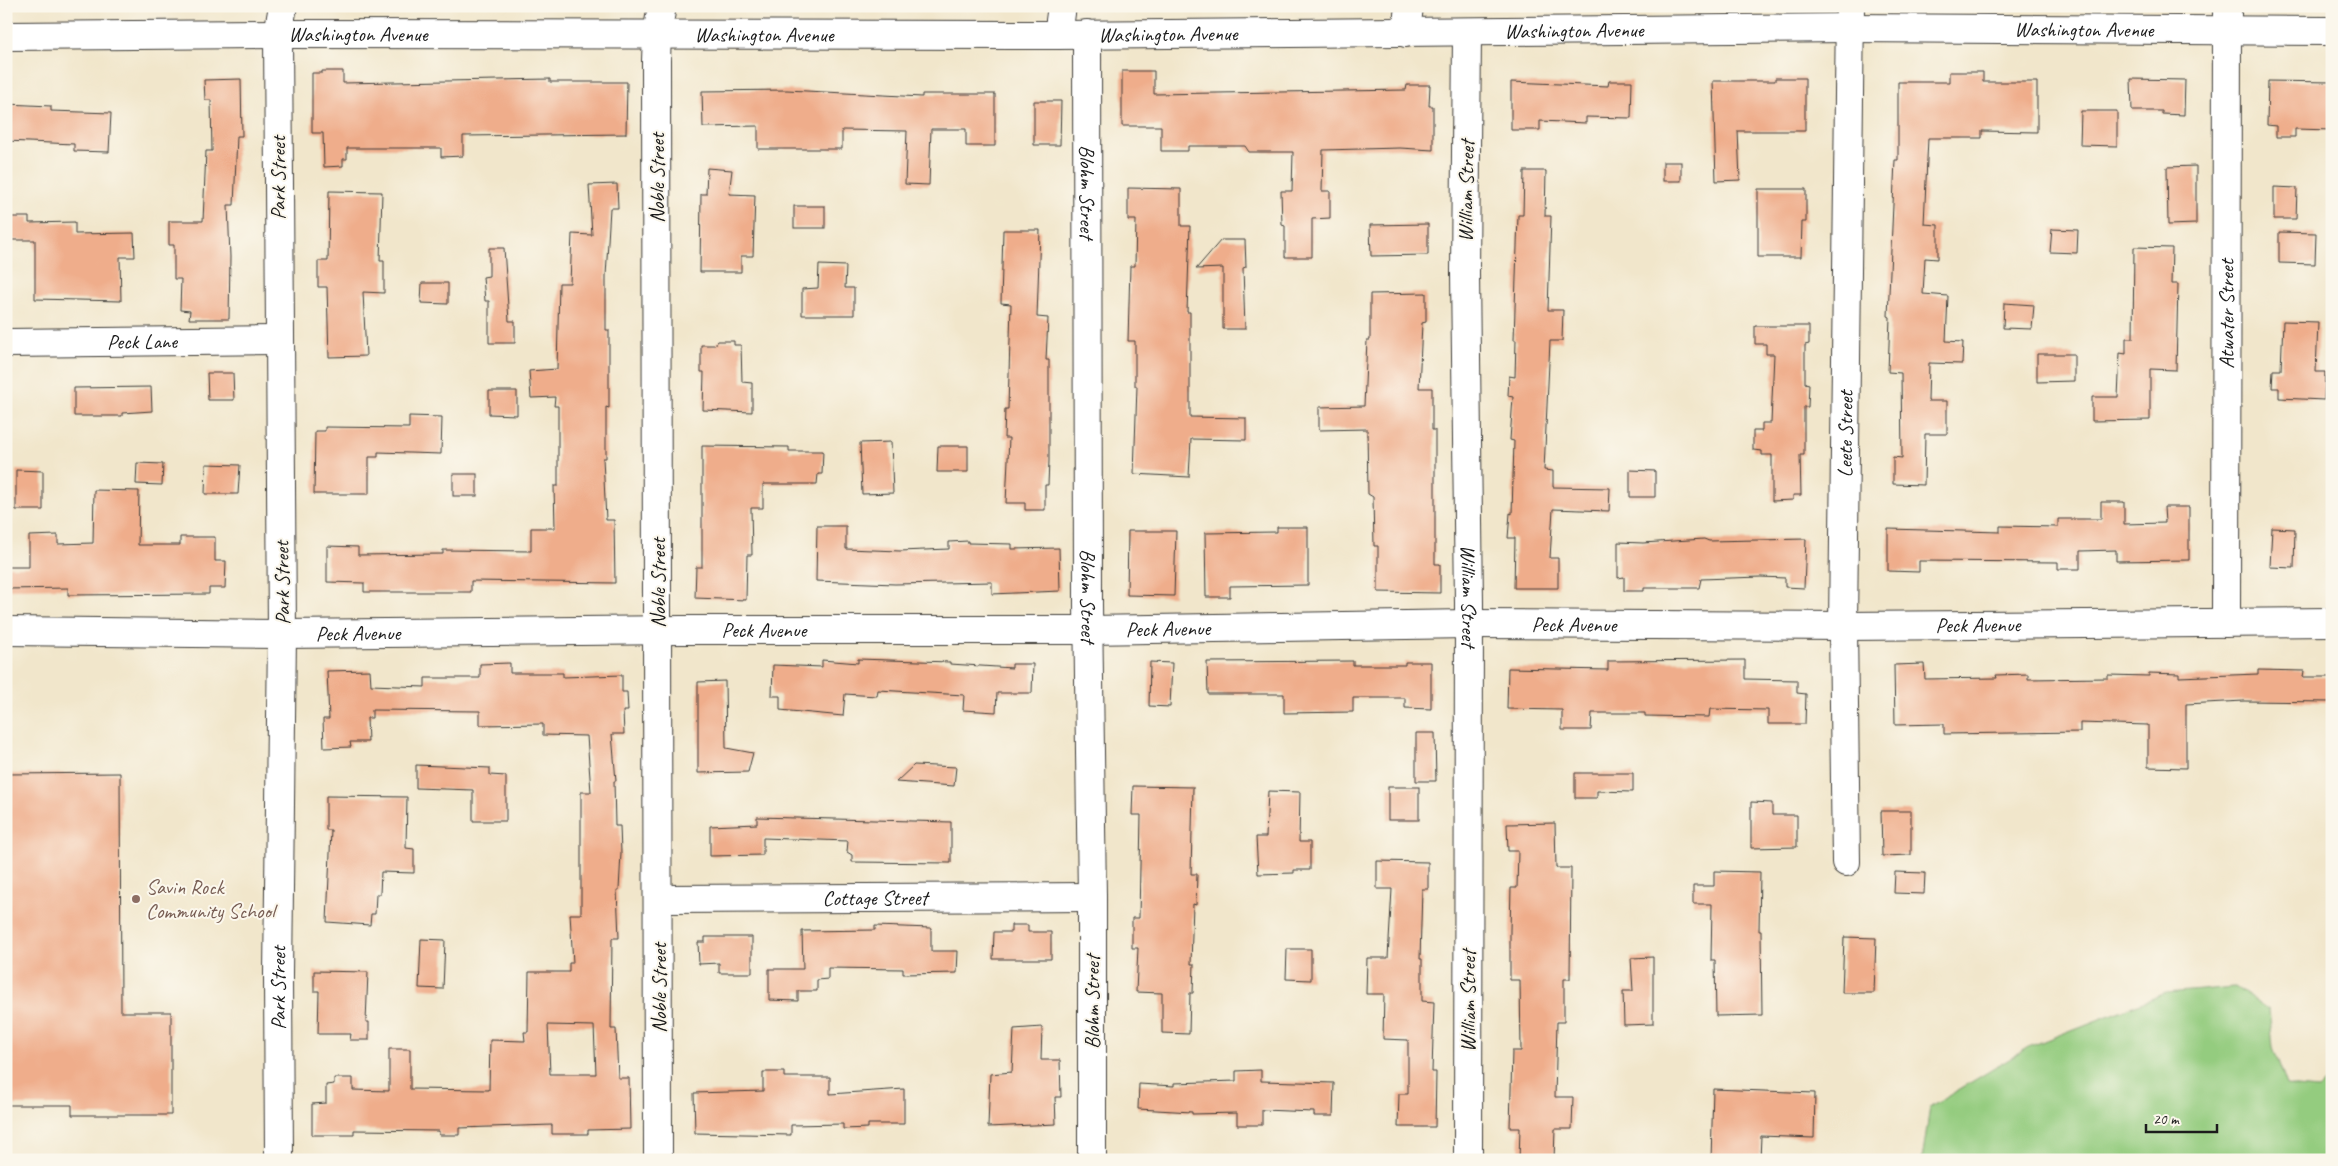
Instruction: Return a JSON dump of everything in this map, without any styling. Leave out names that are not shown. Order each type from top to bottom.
[{"type":"street","name":"Park Street","points":[[279,1160],[278,975],[282,634],[278,34],[283,6]]},
{"type":"street","name":"Noble Street","points":[[658,1160],[657,34],[662,6]]},
{"type":"street","points":[[1058,34],[1062,6]]},
{"type":"street","name":"Washington Avenue","points":[[6,36],[1087,34],[1408,19],[1467,32],[1849,17],[2227,18],[2332,31]]},
{"type":"street","name":"Leete Street","points":[[1846,862],[1844,626],[1849,17]]},
{"type":"street","name":"Atwater Street","points":[[2226,623],[2227,18]]},
{"type":"street","name":"William Street","points":[[1467,32],[1465,274],[1469,624],[1468,1160]]},
{"type":"street","name":"Blohm Street","points":[[1087,34],[1088,630],[1092,897],[1092,1160]]},
{"type":"street","name":"Peck Lane","points":[[6,343],[279,340]]},
{"type":"street","name":"Peck Avenue","points":[[6,631],[282,634],[658,630],[1088,630],[1469,624],[1844,626],[2332,622]]},
{"type":"street","name":"Cottage Street","points":[[659,899],[1092,897]]},
{"type":"green space","points":[[2235,987],[2269,1010],[2273,1047],[2287,1086],[2318,1089],[2332,1075],[2332,1160],[1922,1160],[1930,1107],[2031,1046],[2166,993]]},
{"type":"building","points":[[322,71],[343,71],[343,83],[550,79],[550,82],[627,82],[626,134],[463,136],[463,156],[441,157],[441,148],[347,148],[347,159],[343,159],[343,166],[324,167],[323,133],[312,133],[312,73],[322,73]]},
{"type":"building","points":[[1122,71],[1154,71],[1154,94],[1406,90],[1407,85],[1430,85],[1429,106],[1433,106],[1433,150],[1400,148],[1323,150],[1322,191],[1330,191],[1330,218],[1312,219],[1312,257],[1285,257],[1285,226],[1282,225],[1281,191],[1292,191],[1293,152],[1249,152],[1245,146],[1188,146],[1188,151],[1161,151],[1161,126],[1122,126]]},
{"type":"building","points":[[1949,72],[1983,72],[1983,82],[2037,82],[2037,132],[1982,131],[1982,138],[1928,138],[1924,224],[1938,225],[1938,259],[1925,258],[1923,294],[1948,296],[1946,341],[1963,342],[1962,364],[1929,363],[1928,401],[1947,401],[1947,434],[1925,434],[1924,485],[1893,484],[1893,457],[1902,458],[1901,373],[1888,372],[1890,317],[1888,316],[1895,160],[1898,160],[1898,82],[1949,82]]},
{"type":"building","points":[[1775,78],[1805,78],[1805,131],[1738,131],[1740,180],[1716,181],[1713,81],[1775,81]]},
{"type":"building","points":[[241,79],[242,136],[237,136],[234,205],[228,205],[230,257],[229,319],[189,319],[190,311],[180,310],[181,279],[174,279],[174,245],[169,245],[169,221],[203,221],[206,151],[212,151],[211,100],[205,100],[204,80]]},
{"type":"building","points":[[2131,79],[2185,80],[2184,115],[2162,114],[2162,111],[2132,111]]},
{"type":"building","points":[[1609,81],[1632,81],[1631,118],[1586,117],[1586,123],[1540,121],[1540,130],[1511,130],[1511,82],[1608,86]]},
{"type":"building","points":[[2268,81],[2332,82],[2332,130],[2295,129],[2295,137],[2276,137],[2276,126],[2267,125]]},
{"type":"building","points":[[787,90],[922,97],[922,94],[995,94],[995,146],[966,146],[966,129],[931,129],[929,185],[905,184],[907,131],[842,130],[842,149],[758,149],[758,126],[703,127],[702,91]]},
{"type":"building","points":[[1034,101],[1061,101],[1060,145],[1034,145]]},
{"type":"building","points":[[6,104],[51,106],[51,111],[111,113],[109,152],[74,151],[74,144],[6,141]]},
{"type":"building","points":[[2081,111],[2117,111],[2117,146],[2080,145]]},
{"type":"building","points":[[1663,162],[1681,162],[1681,181],[1663,181]]},
{"type":"building","points":[[2196,166],[2196,224],[2168,225],[2167,167]]},
{"type":"building","points":[[707,168],[732,170],[729,194],[755,195],[753,256],[741,256],[741,272],[700,272],[701,194],[706,194]]},
{"type":"building","points":[[1524,171],[1546,171],[1545,216],[1551,216],[1548,310],[1563,310],[1562,341],[1550,341],[1544,470],[1553,471],[1553,487],[1610,488],[1609,511],[1553,509],[1550,558],[1558,558],[1558,588],[1514,588],[1515,538],[1508,538],[1510,513],[1512,514],[1514,441],[1510,440],[1513,397],[1508,396],[1509,376],[1515,377],[1516,340],[1514,340],[1518,215],[1523,215]]},
{"type":"building","points":[[617,184],[618,208],[610,208],[606,276],[606,330],[609,330],[609,408],[606,407],[606,458],[603,458],[606,520],[614,520],[615,583],[471,581],[471,592],[364,592],[364,583],[327,582],[327,546],[358,547],[358,555],[443,554],[443,550],[531,551],[531,528],[555,528],[554,486],[558,486],[558,406],[554,406],[555,397],[531,398],[529,371],[557,369],[559,283],[570,283],[572,234],[592,235],[589,185]]},
{"type":"building","points":[[2274,187],[2297,188],[2296,219],[2274,219]]},
{"type":"building","points":[[1128,188],[1181,189],[1181,226],[1190,226],[1187,312],[1190,312],[1190,417],[1246,418],[1246,440],[1191,439],[1189,477],[1134,474],[1137,386],[1135,386],[1135,341],[1128,341],[1130,266],[1135,266],[1136,220],[1128,220]]},
{"type":"building","points":[[1758,189],[1806,189],[1806,222],[1802,222],[1801,257],[1758,257]]},
{"type":"building","points":[[329,191],[382,192],[380,261],[384,261],[384,293],[363,292],[366,356],[329,357],[327,287],[318,287],[318,261],[328,261]]},
{"type":"building","points":[[794,206],[825,206],[825,228],[794,228]]},
{"type":"building","points":[[6,217],[29,217],[29,223],[75,222],[75,234],[134,233],[135,257],[120,257],[121,301],[35,299],[35,240],[6,240]]},
{"type":"building","points":[[1428,224],[1428,255],[1371,256],[1370,225]]},
{"type":"building","points":[[2052,229],[2078,230],[2077,253],[2050,252]]},
{"type":"building","points":[[1003,230],[1040,230],[1037,317],[1048,318],[1046,360],[1049,360],[1049,461],[1048,485],[1045,485],[1045,510],[1025,510],[1025,503],[1006,503],[1009,438],[1004,438],[1005,409],[1008,409],[1011,304],[1001,303]]},
{"type":"building","points":[[2279,232],[2316,233],[2315,264],[2279,263]]},
{"type":"building","points":[[1221,240],[1245,240],[1246,267],[1243,268],[1245,329],[1223,329],[1223,268],[1196,269]]},
{"type":"building","points":[[2134,247],[2172,248],[2171,284],[2178,284],[2176,370],[2150,369],[2150,420],[2092,421],[2092,397],[2118,397],[2120,353],[2126,354],[2126,338],[2133,338]]},
{"type":"building","points":[[489,248],[504,248],[509,321],[515,321],[515,343],[489,343],[489,301],[485,301],[483,277],[489,276]]},
{"type":"building","points":[[819,265],[846,266],[845,288],[854,288],[854,315],[802,315],[802,289],[818,288]]},
{"type":"building","points":[[422,283],[448,283],[448,304],[421,303]]},
{"type":"building","points":[[1426,293],[1426,322],[1422,323],[1419,388],[1432,388],[1432,430],[1435,430],[1435,564],[1440,564],[1440,593],[1378,592],[1378,546],[1374,546],[1373,497],[1368,494],[1367,429],[1319,430],[1319,407],[1364,406],[1367,340],[1370,340],[1370,294]]},
{"type":"building","points":[[2004,303],[2034,305],[2032,329],[2003,328]]},
{"type":"building","points":[[2283,321],[2318,322],[2316,372],[2325,372],[2324,400],[2279,398],[2279,388],[2272,388],[2273,370],[2281,370]]},
{"type":"building","points":[[1755,326],[1809,326],[1809,344],[1805,345],[1805,383],[1809,384],[1808,407],[1804,407],[1804,455],[1800,455],[1801,495],[1793,495],[1793,500],[1772,501],[1772,455],[1762,455],[1762,451],[1753,450],[1753,431],[1762,431],[1762,423],[1771,423],[1774,354],[1766,354],[1766,344],[1755,344]]},
{"type":"building","points":[[718,341],[734,341],[734,345],[741,345],[742,382],[752,383],[752,412],[703,410],[704,372],[701,372],[701,345],[715,345]]},
{"type":"building","points":[[2037,354],[2074,354],[2074,381],[2037,382]]},
{"type":"building","points":[[207,373],[233,373],[234,400],[208,400]]},
{"type":"building","points":[[151,387],[152,411],[122,413],[122,416],[74,416],[74,388]]},
{"type":"building","points":[[489,391],[517,391],[517,415],[489,414]]},
{"type":"building","points":[[409,416],[442,417],[441,454],[378,452],[378,457],[369,457],[369,494],[314,494],[315,431],[325,431],[325,427],[409,428]]},
{"type":"building","points":[[891,442],[893,493],[862,494],[860,443]]},
{"type":"building","points":[[702,446],[789,447],[789,451],[823,451],[822,474],[818,474],[817,484],[763,484],[763,508],[751,508],[752,555],[747,555],[746,600],[695,598],[696,567],[702,567]]},
{"type":"building","points":[[938,446],[968,446],[968,472],[937,472]]},
{"type":"building","points":[[137,463],[163,464],[162,485],[136,484]]},
{"type":"building","points":[[206,464],[240,465],[238,494],[205,494]]},
{"type":"building","points":[[16,470],[43,471],[43,510],[16,510]]},
{"type":"building","points":[[1630,470],[1655,471],[1655,497],[1630,497]]},
{"type":"building","points":[[453,474],[477,474],[477,496],[453,496]]},
{"type":"building","points":[[94,490],[139,491],[138,545],[180,545],[180,537],[215,537],[215,561],[226,561],[225,588],[209,588],[209,594],[68,595],[68,588],[6,589],[6,567],[29,567],[29,536],[58,535],[58,544],[93,543]]},
{"type":"building","points":[[2101,502],[2124,502],[2124,524],[2165,523],[2164,507],[2189,507],[2189,560],[2116,561],[2116,550],[2080,551],[2080,569],[2058,569],[2058,562],[1919,561],[1919,572],[1888,571],[1888,529],[2000,532],[2000,526],[2058,527],[2058,519],[2101,519]]},
{"type":"building","points":[[817,526],[846,526],[846,549],[900,551],[949,549],[949,542],[968,541],[968,543],[1012,544],[1012,549],[1059,548],[1060,591],[992,594],[992,582],[895,584],[816,581]]},
{"type":"building","points":[[1277,527],[1308,527],[1308,585],[1230,586],[1230,597],[1206,597],[1205,533],[1277,532]]},
{"type":"building","points":[[2272,528],[2295,529],[2294,568],[2270,567]]},
{"type":"building","points":[[1128,531],[1176,531],[1174,596],[1127,595]]},
{"type":"building","points":[[1704,539],[1709,541],[1806,539],[1804,588],[1785,587],[1785,578],[1761,577],[1701,579],[1699,588],[1644,588],[1644,591],[1624,591],[1624,577],[1618,578],[1618,542],[1643,543]]},
{"type":"building","points":[[858,659],[950,662],[950,664],[1012,668],[1012,664],[1033,664],[1032,693],[997,693],[996,712],[963,710],[964,695],[878,690],[877,696],[845,694],[843,716],[780,710],[780,696],[772,696],[773,665],[822,667],[822,660],[858,663]]},
{"type":"building","points":[[1745,660],[1745,679],[1797,680],[1797,693],[1806,694],[1805,724],[1768,724],[1768,710],[1710,709],[1709,717],[1645,716],[1645,713],[1592,713],[1591,730],[1562,730],[1562,710],[1507,709],[1508,668],[1608,670],[1608,661]]},
{"type":"building","points":[[1353,661],[1353,665],[1405,665],[1405,662],[1431,662],[1431,709],[1405,708],[1405,698],[1353,698],[1353,712],[1284,713],[1284,694],[1208,694],[1207,662]]},
{"type":"building","points":[[1150,662],[1172,663],[1170,707],[1149,706]]},
{"type":"building","points":[[510,663],[510,673],[563,673],[563,677],[622,675],[622,692],[627,692],[628,711],[623,711],[624,734],[612,734],[616,781],[614,781],[615,826],[620,826],[621,853],[619,890],[617,890],[619,938],[612,938],[611,1029],[616,1029],[618,1078],[629,1078],[630,1129],[588,1130],[588,1134],[552,1134],[552,1125],[459,1128],[459,1135],[439,1135],[439,1131],[354,1130],[354,1135],[312,1135],[312,1104],[326,1103],[326,1085],[334,1084],[334,1078],[353,1078],[353,1090],[389,1091],[389,1049],[410,1049],[410,1089],[489,1090],[490,1040],[525,1041],[524,1032],[528,1032],[529,972],[569,972],[569,963],[573,963],[570,914],[581,914],[581,792],[591,792],[587,736],[543,735],[543,724],[480,725],[480,711],[372,710],[372,718],[367,718],[368,742],[350,742],[351,747],[324,748],[323,719],[329,719],[327,671],[370,670],[371,685],[425,687],[425,678],[480,678],[480,664]],"holes":[[[548,1025],[594,1026],[596,1074],[550,1074]]]},
{"type":"building","points":[[1924,664],[1925,679],[1997,678],[1996,675],[2028,674],[2028,679],[2108,678],[2108,675],[2149,676],[2149,673],[2179,674],[2179,677],[2258,674],[2258,670],[2304,671],[2303,677],[2332,677],[2332,702],[2244,701],[2186,704],[2186,768],[2148,767],[2148,725],[2080,723],[2080,732],[1944,734],[1944,724],[1895,725],[1894,665]]},
{"type":"building","points":[[725,681],[726,748],[753,753],[748,772],[698,773],[698,682]]},
{"type":"building","points":[[1416,733],[1435,733],[1436,781],[1416,781]]},
{"type":"building","points":[[416,765],[490,768],[490,775],[506,776],[506,821],[473,821],[473,790],[416,788]]},
{"type":"building","points":[[914,765],[956,767],[954,786],[896,782]]},
{"type":"building","points":[[120,773],[121,1012],[171,1012],[171,1115],[72,1115],[72,1105],[6,1105],[6,774]]},
{"type":"building","points":[[1575,773],[1633,773],[1633,792],[1597,791],[1597,798],[1575,798]]},
{"type":"building","points":[[1133,786],[1193,787],[1191,874],[1197,874],[1196,905],[1193,904],[1191,964],[1194,964],[1193,993],[1190,993],[1189,1034],[1162,1033],[1162,993],[1136,992],[1138,948],[1132,948],[1132,918],[1139,918],[1141,815],[1132,815]]},
{"type":"building","points":[[1388,787],[1419,787],[1419,820],[1388,820]]},
{"type":"building","points":[[1268,791],[1300,792],[1299,842],[1310,842],[1310,870],[1294,870],[1294,873],[1258,874],[1256,837],[1266,837]]},
{"type":"building","points":[[326,796],[407,797],[406,848],[414,849],[414,873],[381,872],[380,894],[376,894],[375,914],[371,914],[370,925],[327,922],[331,830],[326,830]]},
{"type":"building","points":[[1751,802],[1772,803],[1772,815],[1797,815],[1797,847],[1751,848]]},
{"type":"building","points":[[1881,811],[1911,811],[1911,855],[1882,856]]},
{"type":"building","points":[[757,817],[951,822],[951,863],[852,862],[852,855],[847,852],[848,841],[763,838],[763,855],[710,856],[710,826],[757,824]]},
{"type":"building","points":[[1555,823],[1556,868],[1571,868],[1570,979],[1564,979],[1564,1022],[1557,1022],[1555,1097],[1573,1097],[1572,1129],[1555,1129],[1554,1160],[1519,1160],[1520,1128],[1510,1128],[1512,1051],[1521,1051],[1520,980],[1510,980],[1511,888],[1517,888],[1518,851],[1508,851],[1507,824]]},
{"type":"building","points":[[1377,861],[1428,862],[1428,889],[1422,889],[1420,959],[1422,959],[1422,1001],[1434,1002],[1432,1072],[1436,1072],[1435,1127],[1398,1127],[1399,1094],[1408,1094],[1408,1040],[1383,1039],[1384,994],[1366,994],[1367,958],[1388,958],[1392,889],[1377,889]]},
{"type":"building","points":[[1714,871],[1760,872],[1759,931],[1761,931],[1762,1015],[1716,1016],[1715,960],[1711,960],[1712,904],[1693,904],[1693,886],[1714,886]]},
{"type":"building","points":[[1895,872],[1925,873],[1924,894],[1894,893]]},
{"type":"building","points":[[1011,925],[1028,925],[1028,932],[1051,932],[1051,959],[993,959],[994,932],[1011,932]]},
{"type":"building","points":[[875,926],[931,928],[931,951],[958,951],[957,973],[903,974],[903,969],[828,968],[828,979],[817,980],[817,991],[798,991],[798,1001],[769,1000],[769,969],[803,969],[802,931],[875,930]]},
{"type":"building","points":[[705,937],[752,937],[752,973],[719,973],[719,963],[699,964],[698,942],[705,942]]},
{"type":"building","points":[[1844,937],[1876,938],[1874,993],[1842,993]]},
{"type":"building","points":[[421,939],[445,940],[443,989],[419,988]]},
{"type":"building","points":[[1287,949],[1311,949],[1311,980],[1286,979]]},
{"type":"building","points":[[1653,957],[1653,1024],[1624,1025],[1623,991],[1633,991],[1631,958]]},
{"type":"building","points":[[314,971],[368,972],[366,1022],[369,1022],[369,1040],[350,1040],[351,1034],[318,1034],[319,991],[314,991]]},
{"type":"building","points":[[1042,1027],[1041,1060],[1060,1060],[1061,1097],[1055,1097],[1056,1124],[988,1127],[990,1074],[1012,1072],[1014,1029]]},
{"type":"building","points":[[1261,1070],[1261,1081],[1334,1083],[1333,1116],[1314,1116],[1314,1112],[1262,1110],[1262,1125],[1237,1125],[1237,1113],[1192,1114],[1192,1112],[1138,1109],[1139,1084],[1174,1086],[1174,1083],[1236,1081],[1236,1071]]},
{"type":"building","points":[[763,1072],[784,1072],[784,1077],[830,1077],[830,1094],[904,1089],[904,1124],[868,1124],[868,1128],[843,1129],[843,1124],[791,1125],[791,1135],[695,1133],[694,1093],[763,1091]]},
{"type":"building","points":[[1713,1089],[1815,1093],[1814,1138],[1761,1136],[1760,1160],[1711,1160]]},
{"type":"place","name":"Savin Rock Community School","points":[[136,899]]}]
